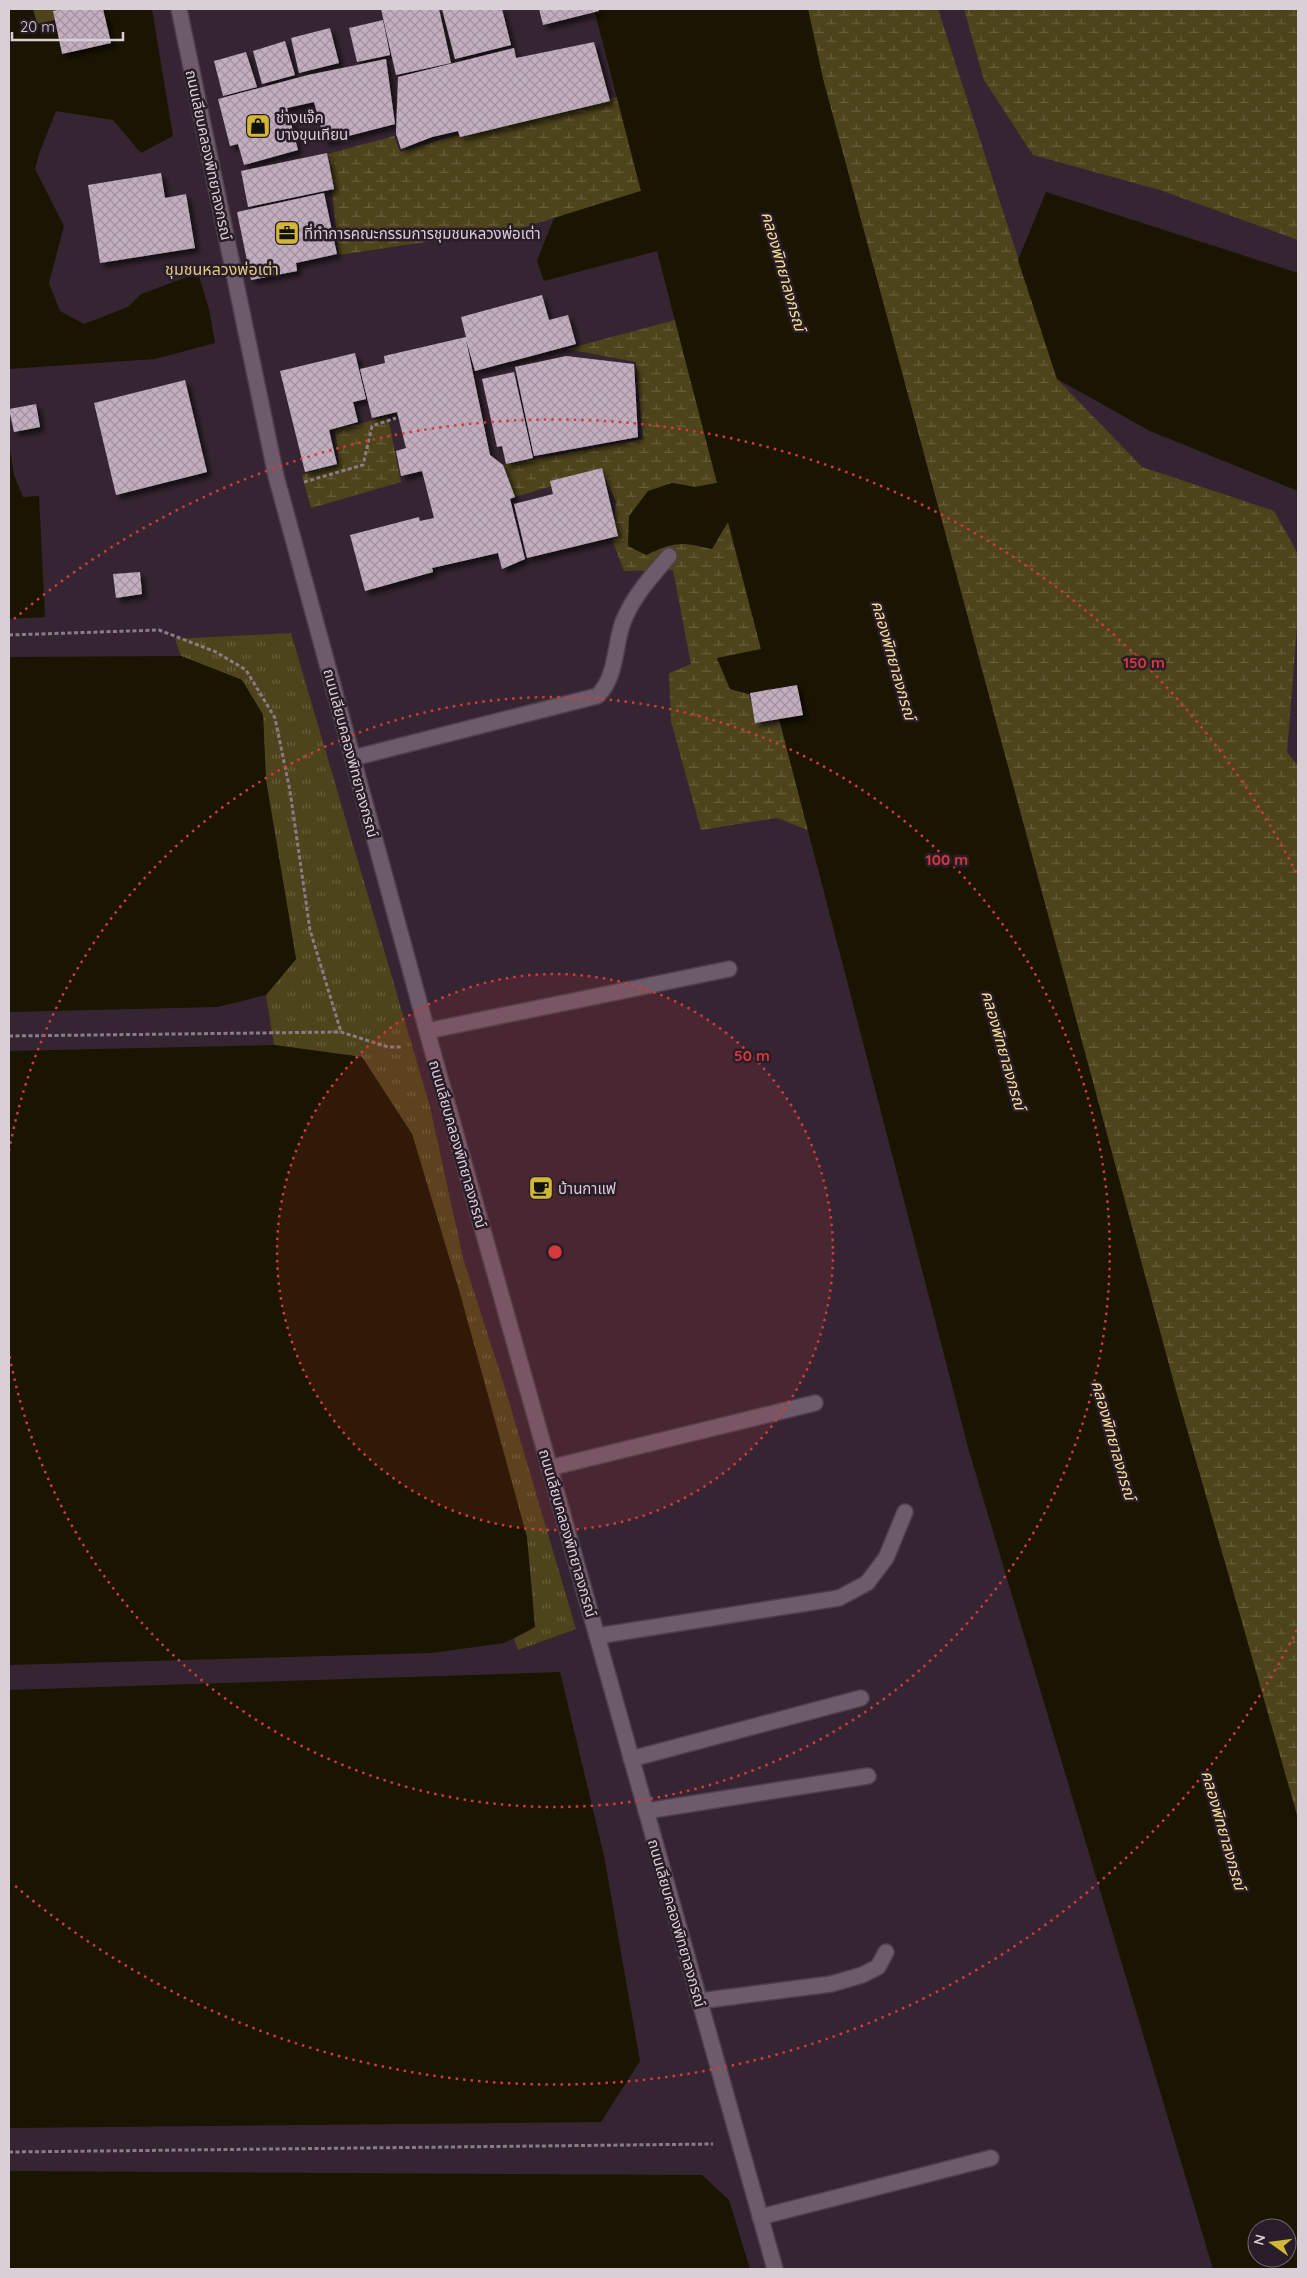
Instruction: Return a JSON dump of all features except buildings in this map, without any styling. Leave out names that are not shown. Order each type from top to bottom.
[{"type":"main road","name":"ถนนเลียบคลองพิทยาลงกรณ์","points":[[179,9],[276,476],[429,1038],[775,2269]]},
{"type":"main road","points":[[353,758],[597,696],[606,687],[624,622],[637,594],[669,556]]},
{"type":"main road","points":[[429,1038],[729,969]]},
{"type":"main road","points":[[549,1468],[816,1403]]},
{"type":"main road","points":[[597,1636],[839,1598],[867,1583],[886,1558],[905,1512]]},
{"type":"main road","points":[[631,1760],[861,1698]]},
{"type":"main road","points":[[646,1812],[868,1776]]},
{"type":"main road","points":[[699,2001],[832,1984],[862,1975],[878,1966],[886,1952]]},
{"type":"main road","points":[[760,2217],[991,2158]]},
{"type":"path","points":[[306,482],[363,465],[372,426],[396,418]]},
{"type":"path","points":[[9,634],[159,630],[216,652],[246,670],[275,718],[290,791],[310,930],[341,1032]]},
{"type":"path","points":[[9,1036],[341,1032],[388,1047],[429,1038]]},
{"type":"path","points":[[9,2152],[739,2143]]},
{"type":"green space","points":[[33,9],[110,9],[36,24]]},
{"type":"green space","points":[[808,9],[938,9],[1057,379],[1142,467],[1274,511],[1298,554],[1298,613],[1287,752],[1298,766],[1298,1819],[1176,1391],[823,79]]},
{"type":"green space","points":[[964,9],[1298,9],[1298,240],[1160,190],[1033,155],[984,80]]},
{"type":"green space","points":[[617,97],[641,191],[525,227],[339,255],[328,154],[394,136],[400,152],[443,139]]},
{"type":"green space","points":[[675,320],[718,483],[695,487],[672,483],[646,555],[664,547],[679,544],[712,549],[728,521],[761,649],[717,659],[730,689],[749,694],[756,723],[780,721],[808,830],[777,818],[701,830],[671,721],[669,673],[691,664],[673,570],[624,571],[612,539],[616,501],[601,471],[515,497],[503,465],[643,439],[636,362],[567,349]]},
{"type":"green space","points":[[388,417],[401,482],[311,508],[302,475],[339,463],[335,429]]},
{"type":"green space","points":[[291,633],[430,1107],[463,1258],[504,1385],[576,1629],[518,1650],[514,1639],[535,1627],[461,1297],[412,1134],[362,1057],[274,1045],[266,995],[296,959],[266,780],[263,715],[242,680],[181,656],[175,639]]},
{"type":"water","points":[[9,9],[33,9],[37,24],[110,9],[152,9],[173,136],[141,153],[113,120],[56,111],[35,169],[64,226],[49,283],[60,311],[84,324],[128,307],[141,294],[198,273],[209,309],[215,343],[155,359],[9,369]]},
{"type":"water","name":"คลองพิทยาลงกรณ์","points":[[594,9],[808,9],[823,79],[1176,1391],[1298,1819],[1298,2269],[1213,2269],[969,1451],[771,688],[749,694],[730,689],[717,658],[761,649],[728,522],[712,549],[679,544],[665,547],[646,555],[628,546],[629,516],[648,491],[672,483],[695,487],[717,483],[657,251],[544,281],[537,261],[554,218],[641,191]]},
{"type":"water","points":[[1046,192],[1298,273],[1298,491],[1150,431],[1057,379],[1018,260]]},
{"type":"water","points":[[9,444],[14,475],[23,497],[39,496],[45,617],[9,619]]},
{"type":"water","points":[[181,656],[242,680],[263,715],[266,780],[296,959],[266,995],[218,1007],[9,1012],[9,657]]},
{"type":"water","points":[[274,1045],[362,1057],[412,1134],[461,1297],[527,1537],[535,1627],[504,1643],[432,1653],[9,1665],[9,1051]]},
{"type":"water","points":[[560,1672],[604,1856],[640,2061],[601,2122],[9,2128],[9,1690]]},
{"type":"water","points":[[9,2171],[702,2175],[729,2200],[750,2269],[9,2269]]},
{"type":"place","name":"ช่างแจ๊ค บางขุนเทียน","points":[[258,126]]},
{"type":"place","name":"ที่ทำการคณะกรรมการชุมชนหลวงพ่อเต่า","points":[[287,233]]},
{"type":"place","name":"บ้านกาแฟ","points":[[541,1188]]},
{"type":"district","name":"ชุมชนหลวงพ่อเต่า","points":[[222,269]]}]
